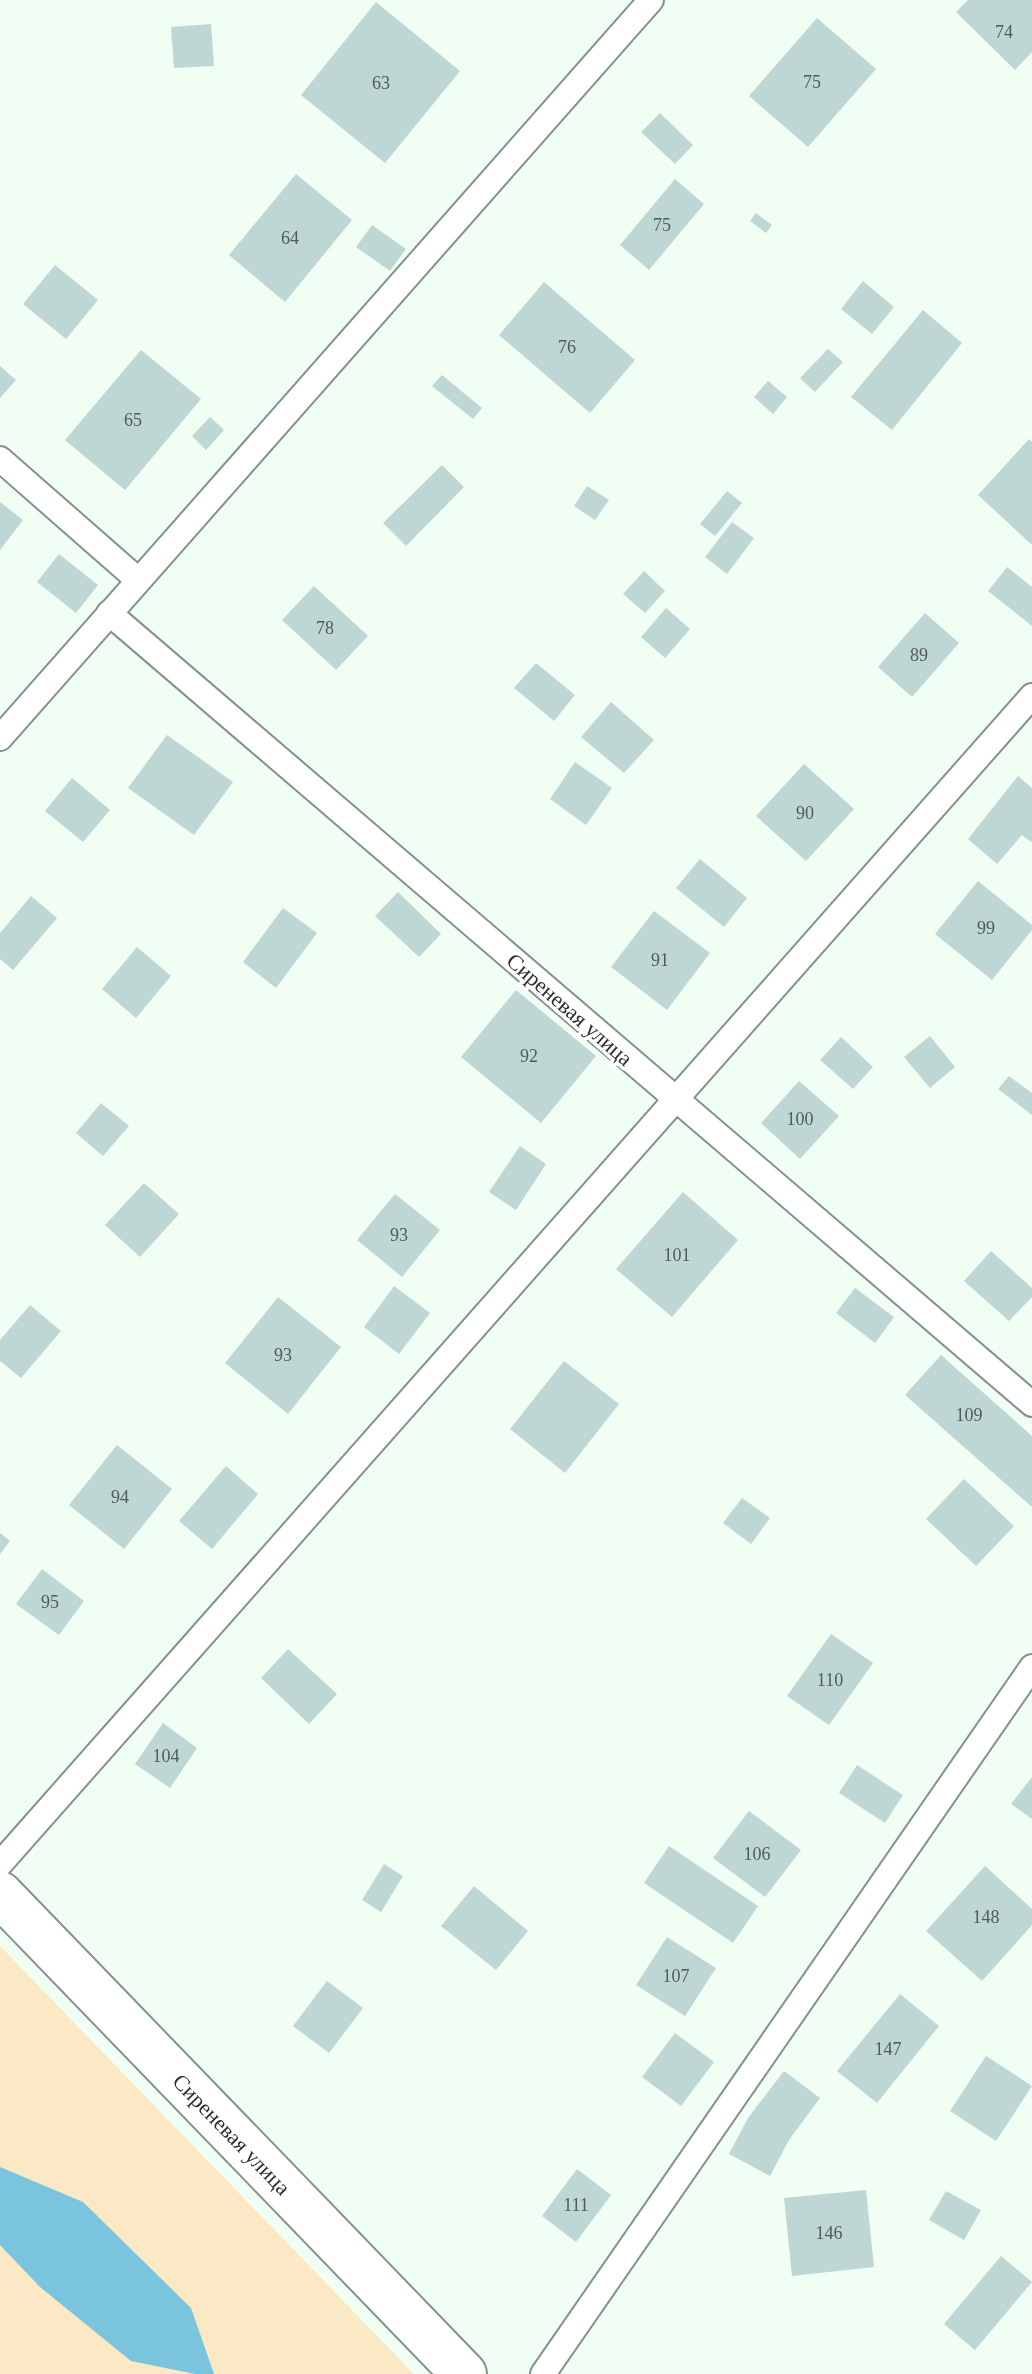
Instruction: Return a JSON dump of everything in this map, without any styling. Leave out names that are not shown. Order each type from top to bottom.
[{"type":"street","name":"Сиреневая улица","points":[[0,1894],[464,2374]]},
{"type":"lane","points":[[0,738],[651,0]]},
{"type":"lane","points":[[0,459],[138,580]]},
{"type":"lane","name":"Сиреневая улица","points":[[109,613],[1032,1404]]},
{"type":"lane","points":[[0,1864],[1032,696]]},
{"type":"lane","points":[[543,2374],[1032,1667]]},
{"type":"shaded area","points":[[0,1946],[414,2374],[0,2374]]},
{"type":"water","points":[[0,2167],[83,2202],[191,2308],[214,2374],[195,2374],[131,2361],[40,2287],[0,2245]]},
{"type":"building","points":[[968,0],[1032,0],[1032,52],[1015,70],[956,12]]},
{"type":"building","points":[[376,2],[460,71],[385,163],[301,95]]},
{"type":"building","points":[[817,18],[876,69],[808,147],[749,96]]},
{"type":"building","points":[[211,24],[214,66],[174,68],[171,27]]},
{"type":"building","points":[[660,113],[693,145],[675,164],[641,132]]},
{"type":"building","points":[[296,174],[352,220],[285,302],[229,255]]},
{"type":"building","points":[[675,179],[704,204],[649,270],[620,245]]},
{"type":"building","points":[[756,213],[772,225],[766,233],[750,221]]},
{"type":"building","points":[[372,225],[406,249],[390,271],[356,247]]},
{"type":"building","points":[[55,265],[98,300],[66,339],[23,304]]},
{"type":"building","points":[[863,281],[894,307],[872,334],[841,309]]},
{"type":"building","points":[[544,282],[635,360],[590,413],[499,335]]},
{"type":"building","points":[[923,310],[962,343],[892,430],[851,397]]},
{"type":"building","points":[[828,349],[843,362],[815,392],[800,378]]},
{"type":"building","points":[[141,350],[201,399],[125,490],[65,440]]},
{"type":"building","points":[[0,366],[16,380],[0,398]]},
{"type":"building","points":[[442,375],[482,408],[473,419],[432,386]]},
{"type":"building","points":[[768,381],[787,397],[773,414],[754,397]]},
{"type":"building","points":[[210,417],[224,430],[206,450],[192,436]]},
{"type":"building","points":[[1029,439],[1032,442],[1032,545],[978,495]]},
{"type":"building","points":[[442,465],[464,487],[406,546],[383,523]]},
{"type":"building","points":[[587,486],[609,500],[595,520],[574,506]]},
{"type":"building","points":[[727,491],[742,503],[715,536],[700,524]]},
{"type":"building","points":[[0,502],[23,520],[0,550]]},
{"type":"building","points":[[732,522],[754,538],[727,574],[705,557]]},
{"type":"building","points":[[59,554],[98,585],[76,613],[37,582]]},
{"type":"building","points":[[1007,567],[1032,587],[1032,626],[988,591]]},
{"type":"building","points":[[644,571],[665,591],[645,613],[623,594]]},
{"type":"building","points":[[314,586],[368,636],[336,670],[282,620]]},
{"type":"building","points":[[666,608],[690,629],[665,658],[641,637]]},
{"type":"building","points":[[925,613],[959,643],[912,697],[878,667]]},
{"type":"building","points":[[536,663],[575,695],[554,721],[514,688]]},
{"type":"building","points":[[611,702],[654,740],[624,773],[581,737]]},
{"type":"building","points":[[167,735],[233,782],[194,835],[128,788]]},
{"type":"building","points":[[575,762],[612,788],[586,825],[550,799]]},
{"type":"building","points":[[804,764],[854,809],[806,861],[756,816]]},
{"type":"building","points":[[1018,776],[1032,788],[1032,840],[1022,835],[997,864],[968,839]]},
{"type":"building","points":[[72,778],[110,810],[83,842],[45,811]]},
{"type":"building","points":[[700,859],[747,898],[724,927],[676,888]]},
{"type":"building","points":[[978,881],[1032,925],[1032,930],[992,980],[935,934]]},
{"type":"building","points":[[398,892],[441,934],[419,957],[375,916]]},
{"type":"building","points":[[31,896],[57,918],[13,970],[0,959],[0,933]]},
{"type":"building","points":[[283,908],[317,933],[276,988],[243,962]]},
{"type":"building","points":[[654,911],[710,953],[667,1010],[611,967]]},
{"type":"building","points":[[137,947],[171,976],[136,1018],[102,989]]},
{"type":"building","points":[[516,990],[596,1056],[541,1123],[461,1057]]},
{"type":"building","points":[[930,1036],[955,1067],[930,1088],[904,1057]]},
{"type":"building","points":[[841,1037],[873,1067],[853,1089],[820,1060]]},
{"type":"building","points":[[1009,1076],[1032,1093],[1032,1115],[998,1089]]},
{"type":"building","points":[[799,1081],[839,1116],[800,1159],[761,1123]]},
{"type":"building","points":[[101,1103],[129,1126],[103,1156],[76,1133]]},
{"type":"building","points":[[520,1146],[546,1164],[516,1210],[489,1192]]},
{"type":"building","points":[[144,1183],[179,1214],[140,1257],[105,1225]]},
{"type":"building","points":[[683,1192],[738,1240],[672,1317],[616,1269]]},
{"type":"building","points":[[395,1194],[440,1230],[402,1277],[357,1240]]},
{"type":"building","points":[[991,1251],[1032,1288],[1032,1297],[1009,1321],[964,1281]]},
{"type":"building","points":[[394,1286],[430,1313],[399,1354],[364,1327]]},
{"type":"building","points":[[855,1288],[894,1317],[875,1343],[836,1313]]},
{"type":"building","points":[[278,1297],[341,1347],[288,1414],[225,1363]]},
{"type":"building","points":[[30,1305],[61,1331],[21,1378],[0,1361],[0,1340]]},
{"type":"building","points":[[941,1355],[1032,1436],[1032,1507],[905,1395]]},
{"type":"building","points":[[564,1361],[619,1404],[565,1473],[510,1429]]},
{"type":"building","points":[[117,1445],[172,1489],[124,1549],[69,1505]]},
{"type":"building","points":[[226,1466],[258,1494],[212,1549],[179,1521]]},
{"type":"building","points":[[964,1479],[1014,1526],[976,1566],[926,1519]]},
{"type":"building","points":[[742,1498],[770,1518],[751,1544],[723,1523]]},
{"type":"building","points":[[0,1533],[10,1541],[0,1554]]},
{"type":"building","points":[[42,1569],[84,1601],[59,1635],[16,1604]]},
{"type":"building","points":[[831,1634],[873,1663],[829,1725],[787,1696]]},
{"type":"building","points":[[288,1649],[337,1694],[309,1724],[261,1678]]},
{"type":"building","points":[[163,1723],[197,1748],[170,1788],[135,1764]]},
{"type":"building","points":[[857,1765],[903,1795],[885,1823],[839,1793]]},
{"type":"building","points":[[1032,1777],[1032,1819],[1011,1804]]},
{"type":"building","points":[[749,1811],[801,1850],[765,1897],[713,1858]]},
{"type":"building","points":[[669,1846],[758,1906],[733,1943],[644,1883]]},
{"type":"building","points":[[384,1864],[403,1876],[381,1912],[362,1900]]},
{"type":"building","points":[[985,1866],[1032,1909],[1032,1925],[982,1981],[926,1931]]},
{"type":"building","points":[[474,1886],[528,1931],[496,1970],[441,1926]]},
{"type":"building","points":[[667,1937],[716,1968],[685,2016],[636,1985]]},
{"type":"building","points":[[327,1981],[363,2008],[329,2053],[293,2026]]},
{"type":"building","points":[[900,1994],[939,2026],[877,2103],[837,2071]]},
{"type":"building","points":[[675,2033],[714,2062],[681,2106],[642,2077]]},
{"type":"building","points":[[986,2056],[1032,2086],[996,2141],[950,2111]]},
{"type":"building","points":[[784,2071],[820,2098],[789,2140],[770,2176],[729,2154],[748,2118]]},
{"type":"building","points":[[577,2169],[611,2195],[576,2242],[542,2216]]},
{"type":"building","points":[[866,2190],[874,2267],[792,2276],[784,2198]]},
{"type":"building","points":[[946,2191],[981,2210],[964,2240],[929,2220]]},
{"type":"building","points":[[1001,2256],[1032,2282],[975,2350],[944,2324]]}]
